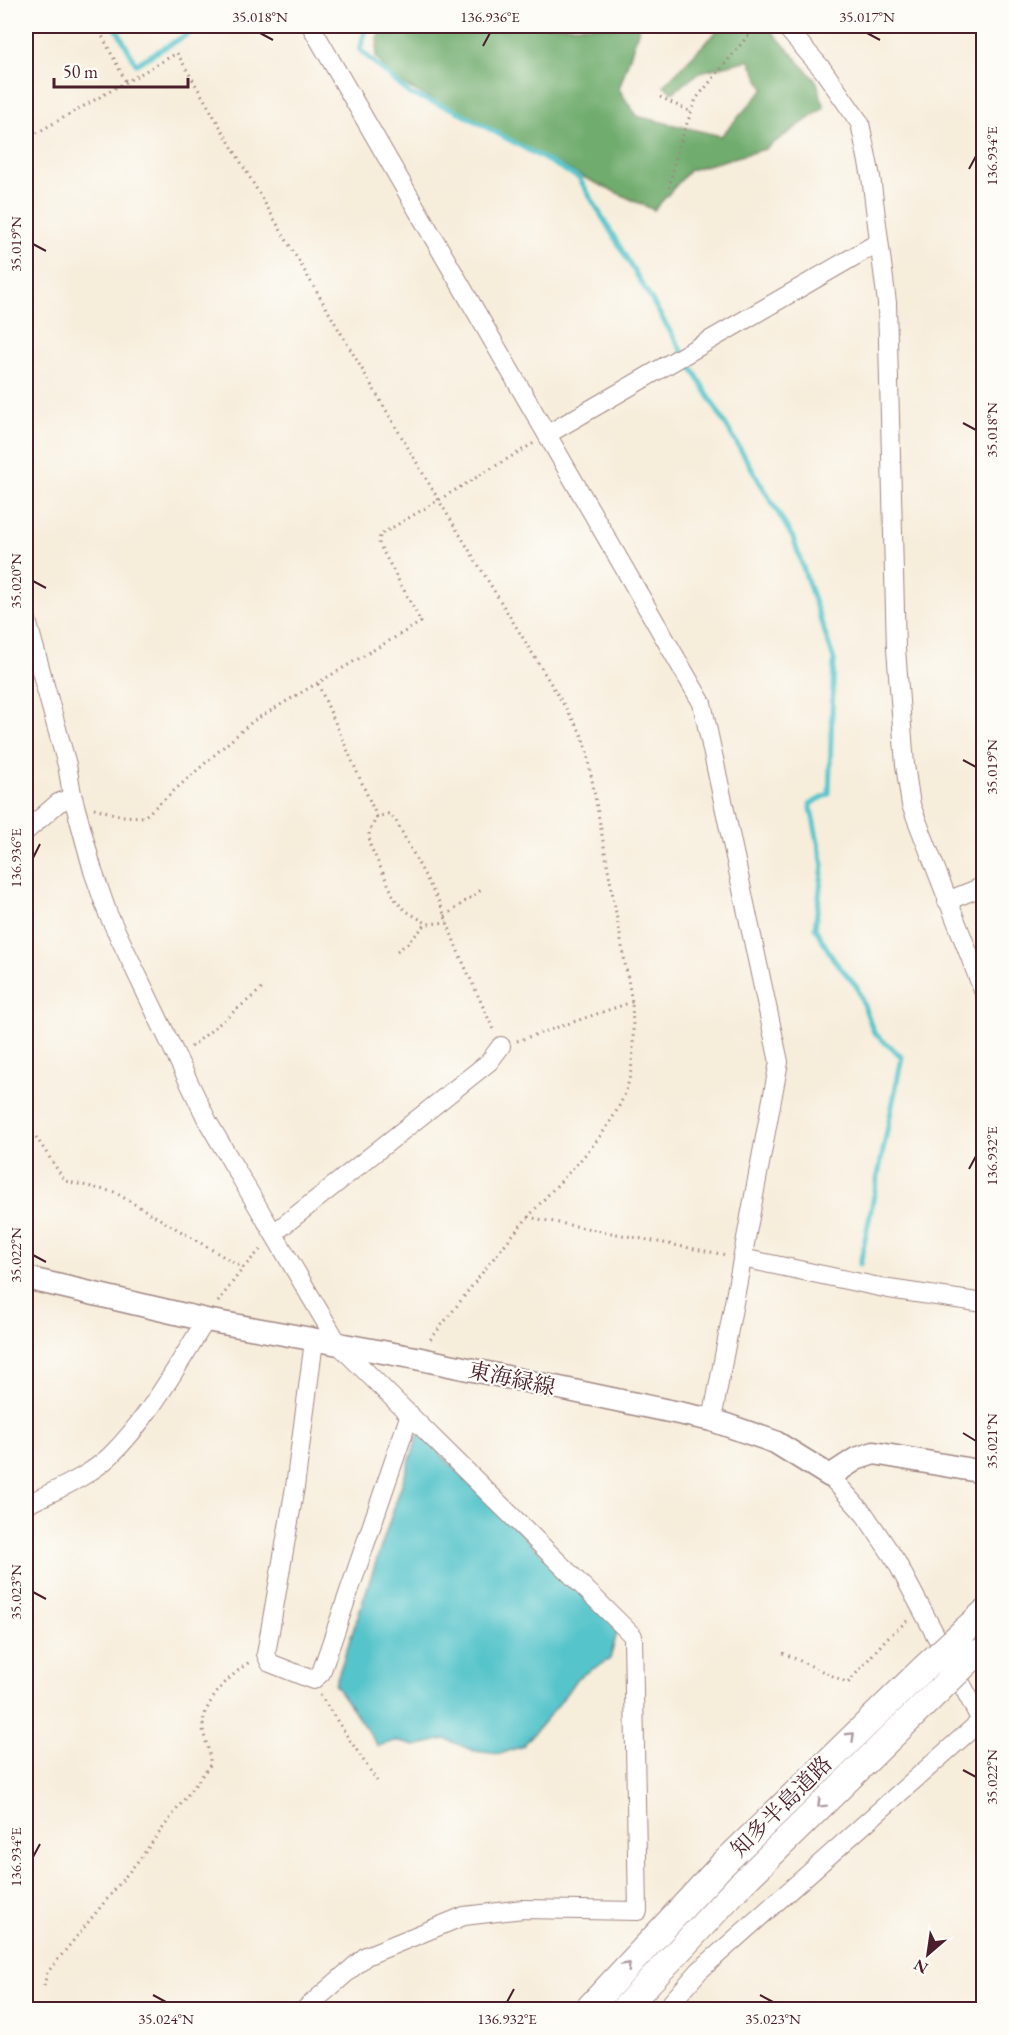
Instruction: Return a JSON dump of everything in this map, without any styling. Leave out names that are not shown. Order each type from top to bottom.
[{"type":"highway","name":"知多半島道路","points":[[587,2010],[721,1866],[846,1741],[984,1613]]},
{"type":"highway","name":"知多半島道路","points":[[623,2010],[741,1884],[980,1650]]},
{"type":"main road","name":"東海緑線","points":[[26,1278],[206,1320],[416,1358],[712,1420],[775,1442],[830,1476]]},
{"type":"main road","points":[[830,1476],[856,1459],[874,1453],[984,1472]]},
{"type":"street","points":[[311,26],[702,703],[779,1062],[712,1420]]},
{"type":"street","points":[[785,26],[823,70],[860,123],[871,177],[887,303],[896,649],[906,765],[912,805],[984,993]]},
{"type":"street","points":[[548,434],[879,242]]},
{"type":"street","points":[[26,617],[67,765],[72,797],[108,914],[208,1122],[339,1345],[633,1636],[638,1911],[523,1909],[464,1916],[366,1956],[304,2010]]},
{"type":"street","points":[[26,831],[58,803],[72,797]]},
{"type":"street","points":[[947,901],[984,886]]},
{"type":"street","points":[[275,1235],[489,1062],[501,1046]]},
{"type":"street","points":[[742,1258],[889,1289],[984,1303]]},
{"type":"street","points":[[26,1505],[82,1476],[109,1457],[157,1396],[206,1320]]},
{"type":"street","points":[[314,1341],[297,1475],[266,1654],[270,1663],[313,1680],[321,1674],[410,1414]]},
{"type":"street","points":[[665,2010],[699,1971],[983,1721],[884,1542],[865,1515],[830,1476]]},
{"type":"path","points":[[97,26],[126,82]]},
{"type":"path","points":[[669,188],[696,99],[756,26]]},
{"type":"path","points":[[26,139],[177,53],[438,499],[581,733],[587,752],[632,1002],[632,1066],[617,1110],[596,1141],[528,1217],[416,1358]]},
{"type":"path","points":[[660,97],[691,112]]},
{"type":"path","points":[[72,797],[92,808],[122,816],[144,817],[237,732],[421,622],[378,539],[380,535],[548,434]]},
{"type":"path","points":[[318,684],[377,817],[368,838],[378,864],[400,906],[427,923],[447,922]]},
{"type":"path","points":[[377,817],[388,814],[395,819],[445,916],[501,1046],[632,1002]]},
{"type":"path","points":[[445,916],[481,890]]},
{"type":"path","points":[[397,951],[427,923]]},
{"type":"path","points":[[177,1059],[264,987]]},
{"type":"path","points":[[26,1122],[65,1181],[114,1192],[243,1268]]},
{"type":"path","points":[[528,1217],[742,1258]]},
{"type":"path","points":[[206,1320],[243,1268],[275,1235]]},
{"type":"path","points":[[783,1653],[848,1683],[887,1638],[922,1609]]},
{"type":"path","points":[[44,1986],[47,1973],[142,1856],[210,1765],[203,1728],[204,1717],[213,1700],[226,1682],[241,1668],[266,1654]]},
{"type":"path","points":[[313,1680],[316,1690],[377,1781]]},
{"type":"green space","points":[[379,26],[640,26],[619,89],[636,116],[721,136],[764,89],[749,60],[700,72],[672,93],[664,85],[722,26],[767,26],[817,82],[824,108],[765,149],[690,170],[654,210],[585,178],[396,81],[376,57]]},
{"type":"water","points":[[419,1433],[618,1629],[610,1659],[577,1678],[559,1704],[523,1746],[500,1754],[475,1751],[445,1739],[415,1746],[395,1741],[378,1746],[335,1685]]},
{"type":"waterway","points":[[115,26],[136,64],[202,26]]},
{"type":"waterway","points":[[366,26],[360,50],[410,94],[455,110],[579,178],[793,538],[834,660],[829,794],[810,804],[823,865],[815,928],[834,960],[857,987],[874,1033],[902,1057],[860,1264]]}]
